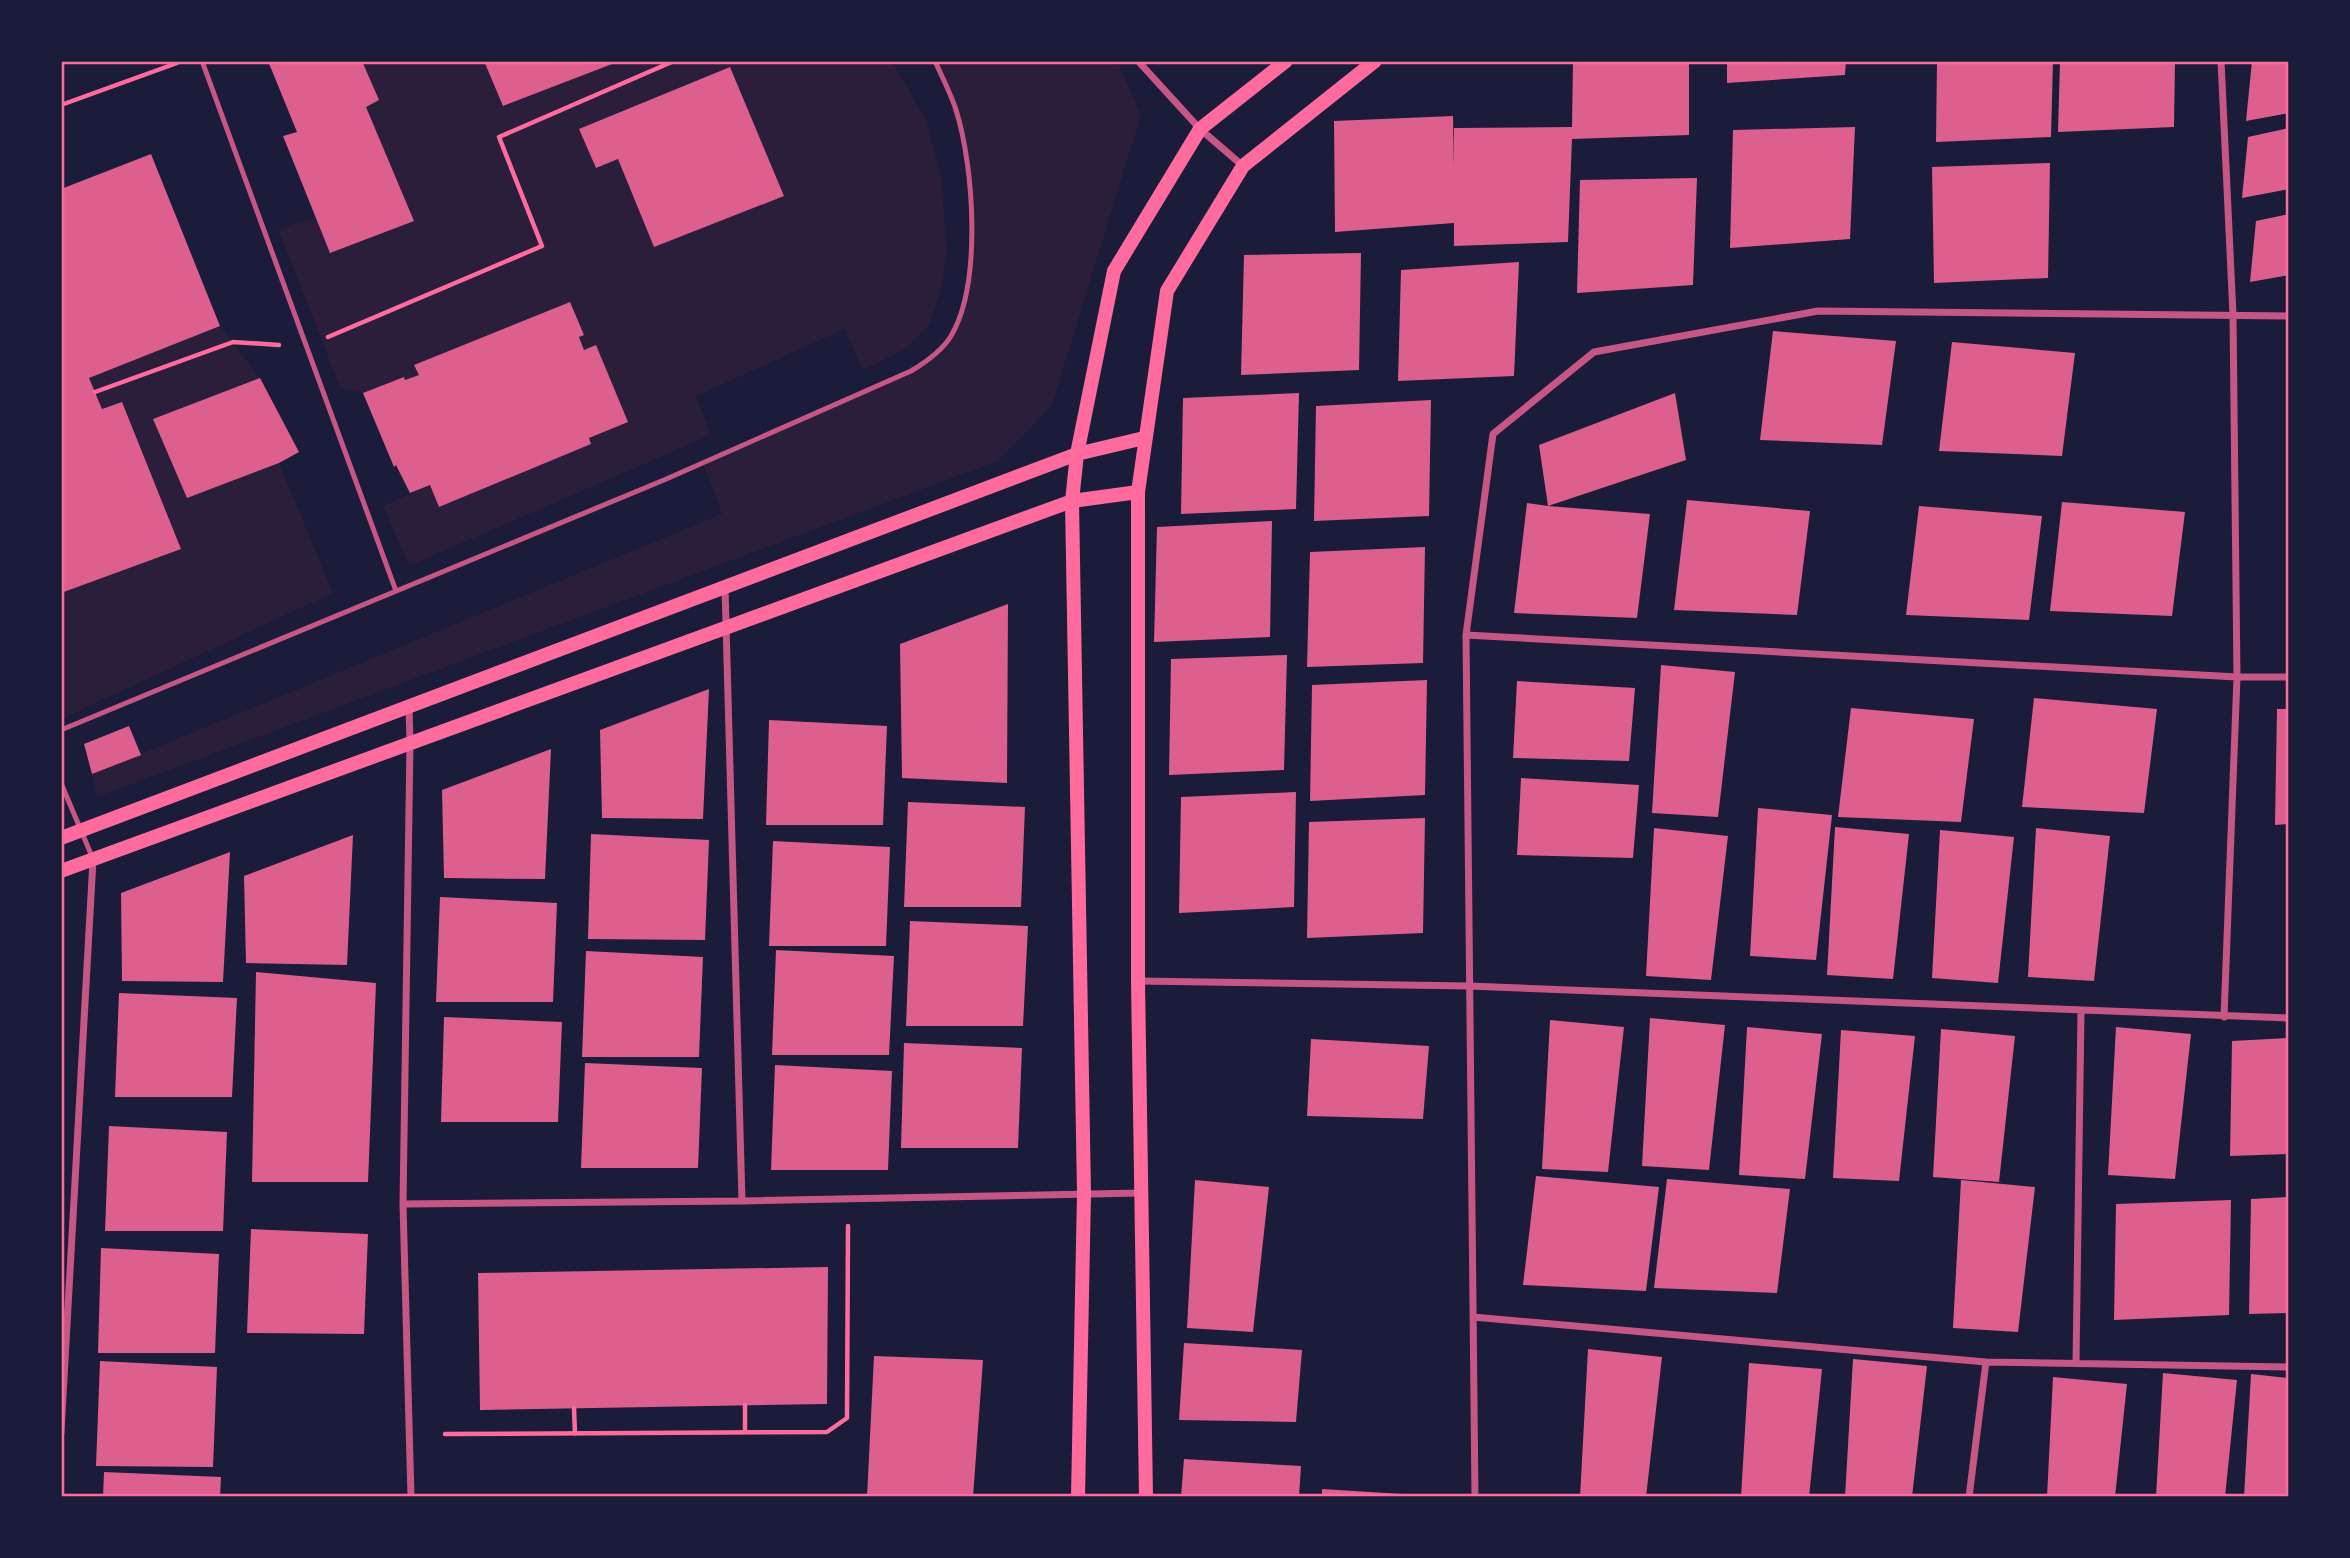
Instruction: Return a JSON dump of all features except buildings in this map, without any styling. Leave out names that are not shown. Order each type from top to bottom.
[{"type":"main road","points":[[1078,1497],[1084,1193],[1072,501],[1077,454],[1114,271],[1200,129],[1286,61]]},
{"type":"main road","points":[[1146,1497],[1138,981],[1138,492],[1167,291],[1242,166],[1375,61]]},
{"type":"main road","points":[[61,838],[1077,454],[1144,438]]},
{"type":"main road","points":[[61,871],[1072,501],[1138,492]]},
{"type":"street","points":[[1138,61],[1200,129],[1242,166]]},
{"type":"street","points":[[2221,61],[2233,315],[2236,677],[2224,1017]]},
{"type":"street","points":[[1475,1497],[1466,635],[1493,434],[1594,352],[1818,311],[2289,316]]},
{"type":"street","points":[[725,587],[742,1201]]},
{"type":"street","points":[[1466,635],[2236,677],[2289,677]]},
{"type":"street","points":[[409,707],[403,1204],[411,1497]]},
{"type":"street","points":[[61,1432],[93,859]]},
{"type":"street","points":[[1138,981],[1469,986],[2289,1018]]},
{"type":"street","points":[[2076,1363],[2081,1011]]},
{"type":"street","points":[[403,1204],[1141,1193]]},
{"type":"street","points":[[1473,1317],[1986,1362],[2289,1367]]},
{"type":"street","points":[[1969,1497],[1986,1362]]},
{"type":"lane","points":[[202,61],[396,591]]},
{"type":"lane","points":[[61,730],[664,480],[911,372],[932,357],[949,339],[960,318],[971,238],[970,172],[956,110],[935,61]]},
{"type":"lane","points":[[61,783],[93,859]]},
{"type":"path","points":[[61,105],[181,61]]},
{"type":"path","points":[[95,392],[233,342],[306,346],[542,246],[499,137],[674,61]]},
{"type":"path","points":[[445,1434],[827,1432],[847,1418],[848,1219]]},
{"type":"path","points":[[745,1405],[745,1432]]},
{"type":"path","points":[[574,1408],[575,1434]]},
{"type":"shaded area","points":[[362,61],[484,61],[503,106],[621,61],[892,61],[926,120],[941,176],[947,252],[941,290],[929,326],[904,350],[862,370],[845,329],[696,396],[711,435],[409,566],[383,506],[430,485],[440,507],[590,444],[596,345],[584,350],[579,337],[583,334],[569,302],[415,365],[419,375],[405,380],[404,377],[363,393],[340,387],[278,229],[316,217],[414,221],[366,107]],"holes":[[[730,67],[784,196],[654,246],[618,159],[596,167],[579,129]]]},
{"type":"shaded area","points":[[935,61],[1117,61],[1141,115],[1052,405],[998,461],[97,797],[92,774],[722,514],[703,462],[911,371],[949,339],[966,295],[971,238],[970,172],[956,110]]},
{"type":"shaded area","points":[[220,326],[260,378],[153,419],[187,498],[279,463],[333,593],[61,719],[61,593],[181,548],[122,402],[102,409],[89,378]]}]
